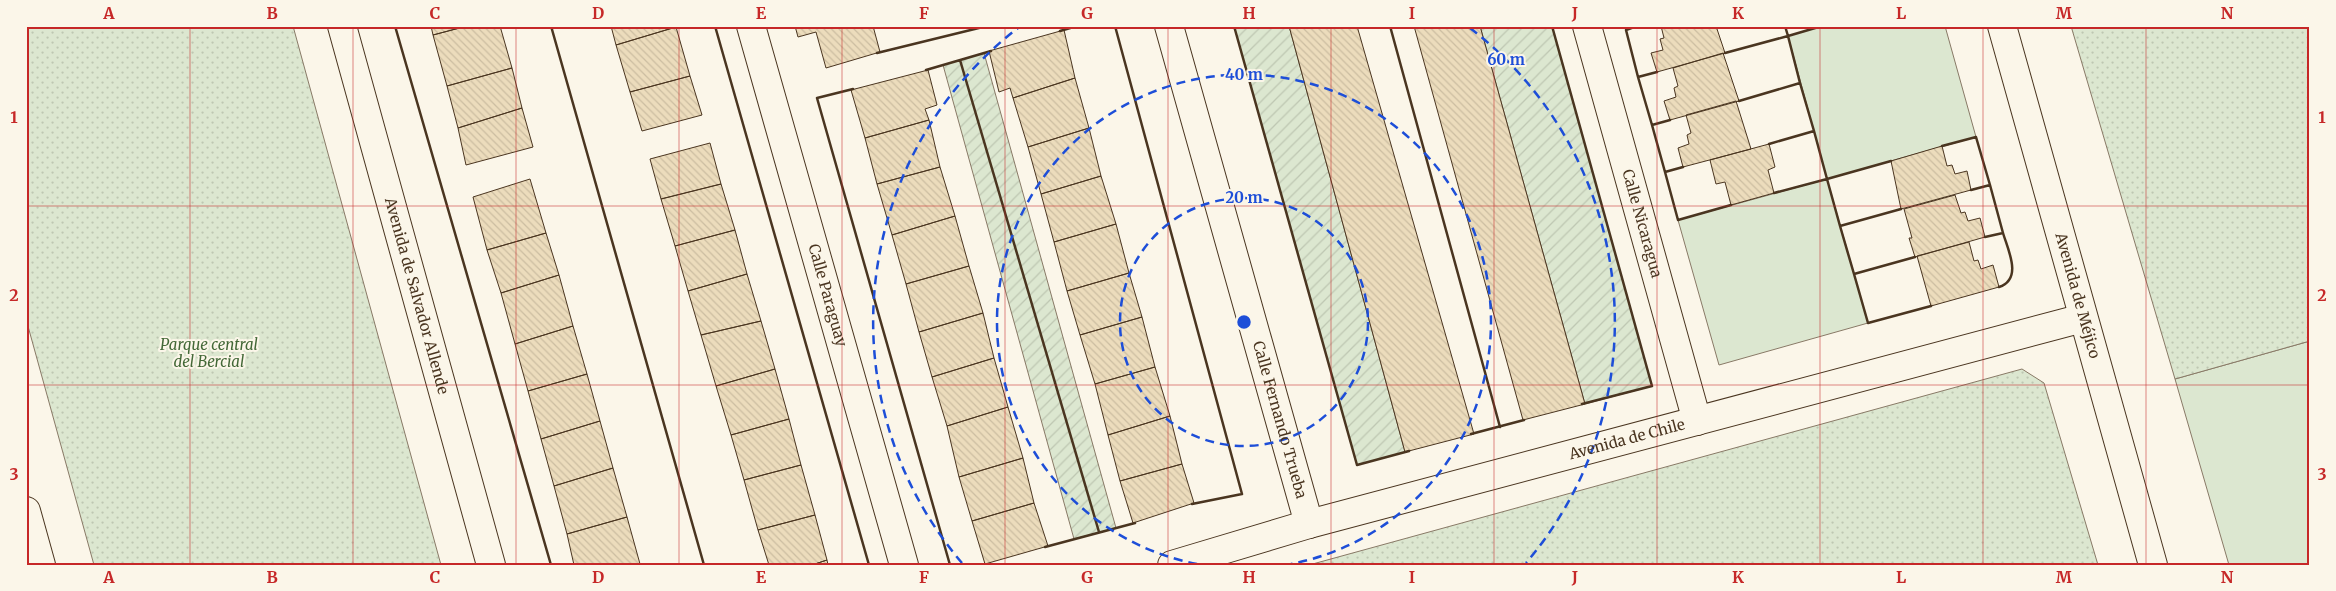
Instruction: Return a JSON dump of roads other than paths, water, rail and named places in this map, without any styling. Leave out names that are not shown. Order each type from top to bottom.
[{"type":"street","name":"Avenida de Salvador Allende","points":[[342,26],[491,565]]},
{"type":"street","name":"Calle Paraguay","points":[[751,26],[904,565]]},
{"type":"street","name":"Calle Fernando Trueba","points":[[1169,26],[1309,524]]},
{"type":"street","name":"Calle Nicaragua","points":[[1586,26],[1697,420]]},
{"type":"street","name":"Avenida de Méjico","points":[[2002,26],[2153,565]]},
{"type":"street","name":"Avenida de Chile","points":[[1172,565],[1309,524],[2083,318]]},
{"type":"street","points":[[26,512],[41,565]]},
{"type":"park label","name":"Parque central del Bercial","points":[[209,354]]}]
